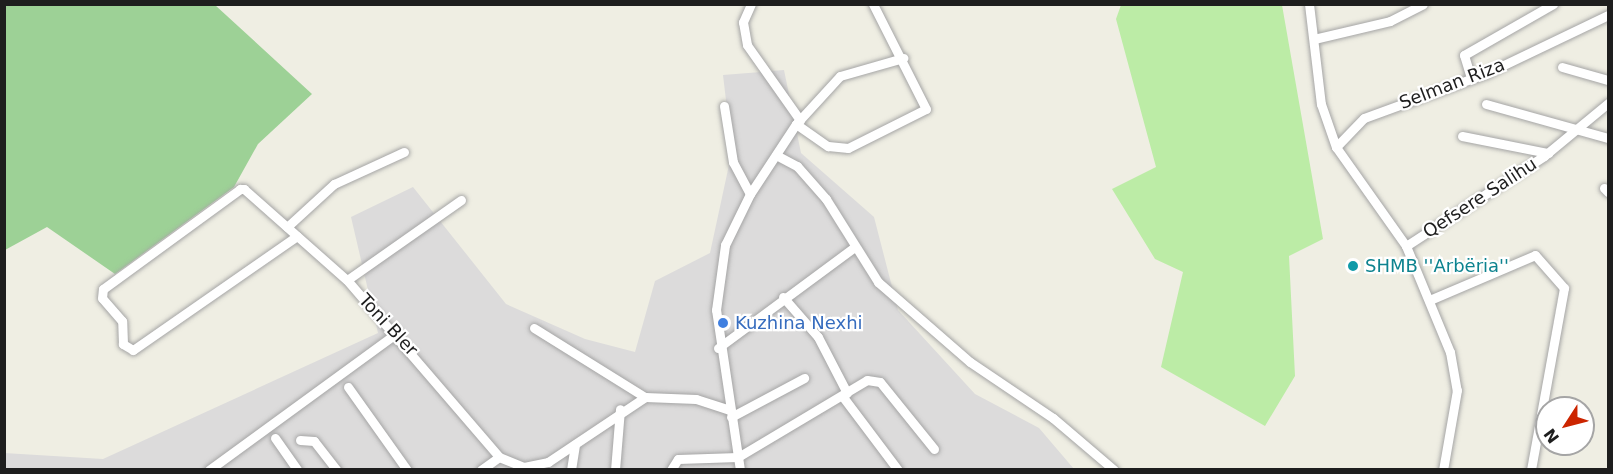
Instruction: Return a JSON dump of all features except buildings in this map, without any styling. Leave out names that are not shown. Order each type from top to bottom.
[{"type":"street","points":[[751,4],[743,22],[747,45],[798,122],[838,149],[922,113],[926,105],[873,4]]},
{"type":"street","name":"Qefsere Salihu","points":[[1309,4],[1321,104],[1336,147],[1406,246],[1548,153],[1595,119],[1608,103]]},
{"type":"street","points":[[1314,39],[1390,21],[1423,4]]},
{"type":"street","points":[[1472,78],[1464,55],[1553,4]]},
{"type":"street","name":"Selman Riza","points":[[1336,147],[1364,118],[1472,78],[1608,15]]},
{"type":"street","points":[[740,470],[718,348],[717,279],[725,245],[750,194],[798,122],[840,76],[903,58]]},
{"type":"street","points":[[1562,67],[1608,80]]},
{"type":"street","points":[[1486,104],[1608,138]]},
{"type":"street","points":[[724,106],[733,162],[750,194]]},
{"type":"street","points":[[1462,136],[1548,153]]},
{"type":"street","points":[[287,227],[334,184],[404,152]]},
{"type":"street","points":[[776,155],[787,157],[810,180],[853,248],[878,282],[970,362],[1053,418],[1114,470]]},
{"type":"street","points":[[297,236],[133,350],[123,344],[122,321],[102,298],[103,289],[236,191],[244,189],[347,280]]},
{"type":"street","name":"Toni Bler","points":[[461,200],[347,280],[397,333],[499,457]]},
{"type":"street","points":[[1406,246],[1432,299],[1457,390],[1443,470]]},
{"type":"street","points":[[718,348],[783,297],[853,248]]},
{"type":"street","points":[[1432,299],[1535,255],[1564,288],[1531,470]]},
{"type":"street","points":[[783,297],[818,337],[845,395],[898,470]]},
{"type":"street","points":[[534,328],[645,397]]},
{"type":"street","points":[[209,470],[397,333]]},
{"type":"street","points":[[481,470],[499,457],[524,468],[548,462],[620,409],[645,397],[696,399],[730,413],[804,378]]},
{"type":"street","points":[[671,470],[678,459],[738,458],[867,380],[880,382],[934,449]]},
{"type":"street","points":[[348,387],[407,470]]},
{"type":"street","points":[[615,470],[620,409]]},
{"type":"street","points":[[275,438],[297,470]]},
{"type":"street","points":[[300,440],[314,441],[337,470]]},
{"type":"street","points":[[571,470],[575,444]]},
{"type":"shaded area","points":[[784,70],[801,153],[874,217],[898,310],[975,394],[1039,428],[1074,469],[5,470],[4,453],[103,459],[378,333],[351,217],[413,187],[506,304],[585,339],[635,352],[655,281],[710,253],[732,151],[723,75]]},
{"type":"green space","points":[[5,4],[215,5],[312,94],[258,144],[234,187],[115,274],[47,227],[5,250]]},
{"type":"green space","points":[[1121,5],[1282,5],[1323,239],[1289,256],[1295,376],[1265,426],[1161,367],[1183,272],[1155,259],[1112,189],[1156,167],[1116,19]]},
{"type":"place","name":"SHMB ''Arbëria''","points":[[1353,266]]},
{"type":"place","name":"Kuzhina Nexhi","points":[[723,323]]}]
